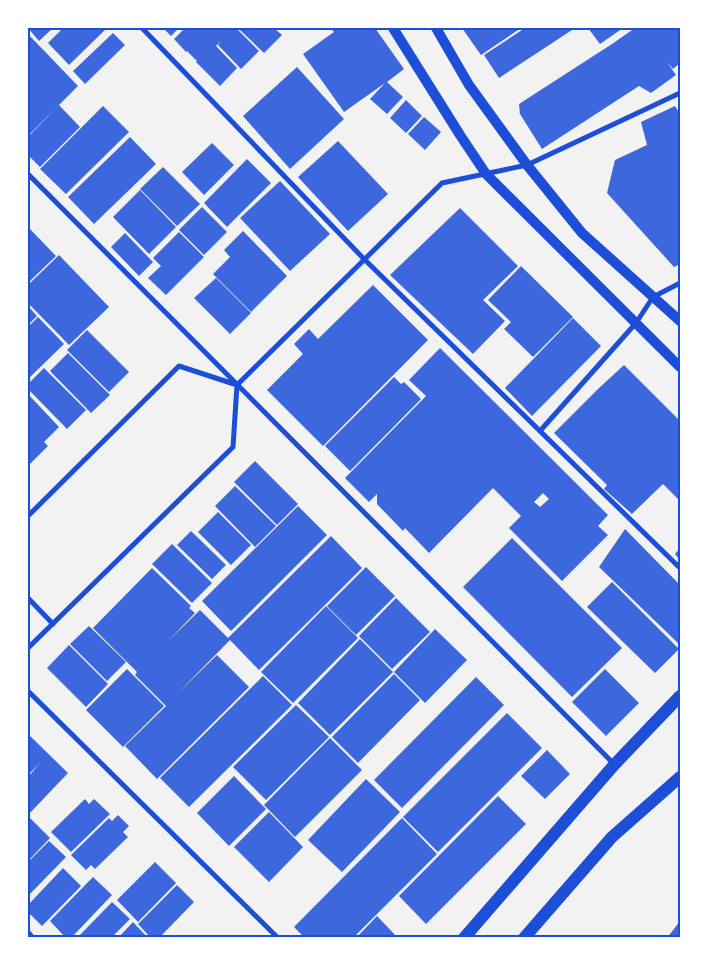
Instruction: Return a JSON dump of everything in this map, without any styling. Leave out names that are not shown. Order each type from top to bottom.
[{"type":"main road","points":[[393,28],[486,174],[680,367]]},
{"type":"main road","points":[[436,28],[469,85],[527,165],[582,233],[680,321]]},
{"type":"main road","points":[[464,938],[614,764],[680,696]]},
{"type":"main road","points":[[524,938],[612,837],[680,777]]},
{"type":"street","points":[[142,28],[364,260],[680,568]]},
{"type":"street","points":[[28,648],[233,447],[237,385],[442,183],[527,165],[680,93]]},
{"type":"street","points":[[28,174],[614,764]]},
{"type":"street","points":[[540,432],[636,323],[653,297],[680,283]]},
{"type":"street","points":[[28,516],[179,366],[237,385]]},
{"type":"street","points":[[28,598],[52,624]]},
{"type":"street","points":[[28,691],[278,938]]},
{"type":"street","points":[[28,932],[33,938]]},
{"type":"building","points":[[28,28],[53,28],[39,41]]},
{"type":"building","points":[[63,28],[107,28],[69,65],[48,43]]},
{"type":"building","points":[[163,28],[179,28],[171,36]]},
{"type":"building","points":[[185,28],[236,28],[259,51],[241,69],[218,45],[221,41],[216,46],[237,68],[220,86],[174,39]]},
{"type":"building","points":[[243,28],[274,28],[282,35],[264,53],[240,30]]},
{"type":"building","points":[[330,28],[375,28],[404,69],[387,82],[403,97],[387,114],[370,99],[385,83],[344,112],[303,54],[334,32]]},
{"type":"building","points":[[462,28],[521,28],[481,55]]},
{"type":"building","points":[[525,28],[570,28],[572,30],[499,78],[484,55]]},
{"type":"building","points":[[588,28],[623,28],[600,44]]},
{"type":"building","points":[[635,28],[680,28],[680,63],[673,69],[667,62],[676,75],[651,93],[639,86],[542,149],[520,114],[519,104]]},
{"type":"building","points":[[113,33],[125,45],[85,84],[73,71]]},
{"type":"building","points":[[28,34],[78,86],[28,136]]},
{"type":"building","points":[[297,67],[344,119],[290,169],[243,116]]},
{"type":"building","points":[[406,100],[422,116],[406,133],[390,118]]},
{"type":"building","points":[[59,105],[80,127],[40,167],[28,155],[28,137]]},
{"type":"building","points":[[103,106],[129,132],[66,194],[40,169]]},
{"type":"building","points":[[675,106],[680,114],[680,264],[674,267],[607,193],[615,160],[647,145],[641,122]]},
{"type":"building","points":[[424,117],[441,132],[425,150],[408,134]]},
{"type":"building","points":[[130,137],[156,164],[94,224],[68,197]]},
{"type":"building","points":[[338,141],[388,194],[348,231],[298,177]]},
{"type":"building","points":[[212,143],[234,165],[204,195],[182,172]]},
{"type":"building","points":[[247,159],[271,183],[227,227],[204,203]]},
{"type":"building","points":[[163,167],[200,204],[177,226],[140,189]]},
{"type":"building","points":[[280,181],[330,234],[290,271],[240,218]]},
{"type":"building","points":[[140,190],[176,227],[149,254],[113,217]]},
{"type":"building","points":[[202,207],[227,232],[204,255],[179,230]]},
{"type":"building","points":[[460,208],[518,266],[483,300],[505,321],[473,354],[390,275]]},
{"type":"building","points":[[28,227],[56,256],[28,283]]},
{"type":"building","points":[[243,231],[287,276],[251,312],[213,274],[230,257],[224,250]]},
{"type":"building","points":[[179,232],[204,257],[166,295],[148,278],[161,266],[153,258]]},
{"type":"building","points":[[125,233],[153,262],[139,276],[111,247]]},
{"type":"building","points":[[59,255],[109,307],[69,345],[28,303],[28,285]]},
{"type":"building","points":[[521,266],[573,317],[533,357],[504,329],[511,322],[488,300]]},
{"type":"building","points":[[216,278],[251,313],[230,334],[194,298]]},
{"type":"building","points":[[373,285],[428,340],[323,446],[267,390],[303,354],[294,344],[309,329],[318,339]]},
{"type":"building","points":[[28,306],[37,316],[28,325]]},
{"type":"building","points":[[38,317],[64,344],[28,379],[28,327]]},
{"type":"building","points":[[573,318],[601,346],[532,416],[505,388]]},
{"type":"building","points":[[87,330],[129,372],[109,392],[67,350]]},
{"type":"building","points":[[440,348],[608,515],[598,526],[608,535],[562,581],[509,528],[521,516],[493,488],[429,553],[405,528],[403,531],[377,504],[377,494],[369,502],[345,478],[426,396],[409,380]],"holes":[[[543,493],[549,499],[540,507],[534,502]]]},
{"type":"building","points":[[68,353],[110,395],[91,413],[50,371]]},
{"type":"building","points":[[624,365],[680,421],[680,501],[663,484],[632,514],[604,489],[607,485],[554,433]]},
{"type":"building","points":[[44,368],[86,410],[67,429],[28,389],[28,384]]},
{"type":"building","points":[[394,377],[401,384],[404,382],[421,399],[350,471],[325,446]]},
{"type":"building","points":[[28,394],[59,427],[44,442],[48,446],[28,466]]},
{"type":"building","points":[[255,461],[298,504],[277,525],[234,482]]},
{"type":"building","points":[[235,486],[276,526],[255,547],[215,506]]},
{"type":"building","points":[[298,506],[327,535],[231,631],[202,601]]},
{"type":"building","points":[[218,512],[251,545],[231,565],[198,532]]},
{"type":"building","points":[[625,529],[680,585],[680,645],[599,567]]},
{"type":"building","points":[[191,531],[226,565],[212,579],[177,545]]},
{"type":"building","points":[[331,536],[362,568],[259,670],[230,640],[177,694],[217,655],[249,687],[157,779],[125,746],[166,706],[135,675],[137,672],[93,628],[152,568],[191,606],[189,608],[195,613],[169,640],[200,610],[228,638]]},
{"type":"building","points":[[512,538],[622,648],[572,697],[463,587]]},
{"type":"building","points":[[172,544],[212,583],[192,603],[152,564]]},
{"type":"building","points":[[680,548],[680,560],[675,554]]},
{"type":"building","points":[[366,567],[395,596],[356,635],[327,606]]},
{"type":"building","points":[[612,582],[679,649],[655,673],[587,607]]},
{"type":"building","points":[[396,598],[430,632],[392,669],[359,636]]},
{"type":"building","points":[[326,606],[358,638],[293,703],[261,672]]},
{"type":"building","points":[[89,626],[126,662],[107,681],[70,644]]},
{"type":"building","points":[[435,629],[467,660],[425,703],[394,672]]},
{"type":"building","points":[[360,639],[393,672],[330,735],[298,703]]},
{"type":"building","points":[[69,645],[108,684],[86,707],[47,668]]},
{"type":"building","points":[[127,669],[164,706],[123,747],[86,710]]},
{"type":"building","points":[[605,669],[639,703],[606,736],[572,702]]},
{"type":"building","points":[[394,674],[420,700],[358,763],[332,737]]},
{"type":"building","points":[[263,676],[292,705],[189,807],[160,778]]},
{"type":"building","points":[[476,677],[504,705],[402,808],[374,780]]},
{"type":"building","points":[[296,705],[329,737],[266,800],[233,767]]},
{"type":"building","points":[[507,713],[542,748],[438,852],[403,817]]},
{"type":"building","points":[[28,734],[68,773],[28,815],[28,777],[40,763],[28,775]]},
{"type":"building","points":[[330,738],[362,770],[295,837],[264,805]]},
{"type":"building","points":[[547,750],[570,774],[545,799],[521,776]]},
{"type":"building","points":[[234,776],[266,809],[229,846],[197,813]]},
{"type":"building","points":[[366,779],[400,812],[342,872],[308,840]]},
{"type":"building","points":[[498,796],[526,824],[426,924],[399,896]]},
{"type":"building","points":[[85,799],[89,804],[94,799],[110,814],[71,852],[51,832]]},
{"type":"building","points":[[269,812],[303,847],[269,882],[234,847]]},
{"type":"building","points":[[118,815],[129,826],[123,832],[128,837],[95,869],[91,865],[86,870],[71,855],[109,818],[112,821]]},
{"type":"building","points":[[30,818],[50,838],[28,861],[28,820]]},
{"type":"building","points":[[402,818],[437,854],[353,938],[305,938],[294,927]]},
{"type":"building","points":[[49,841],[66,857],[28,896],[28,862]]},
{"type":"building","points":[[155,862],[176,883],[138,922],[117,900]]},
{"type":"building","points":[[63,868],[81,886],[42,926],[28,912],[28,905]]},
{"type":"building","points":[[93,877],[112,895],[71,938],[66,938],[50,921]]},
{"type":"building","points":[[177,885],[194,902],[159,938],[151,938],[138,924]]},
{"type":"building","points":[[112,902],[130,919],[111,938],[77,938]]},
{"type":"building","points":[[377,916],[398,938],[356,938]]},
{"type":"building","points":[[680,921],[680,938],[667,938]]},
{"type":"building","points":[[133,922],[148,938],[118,938]]}]
